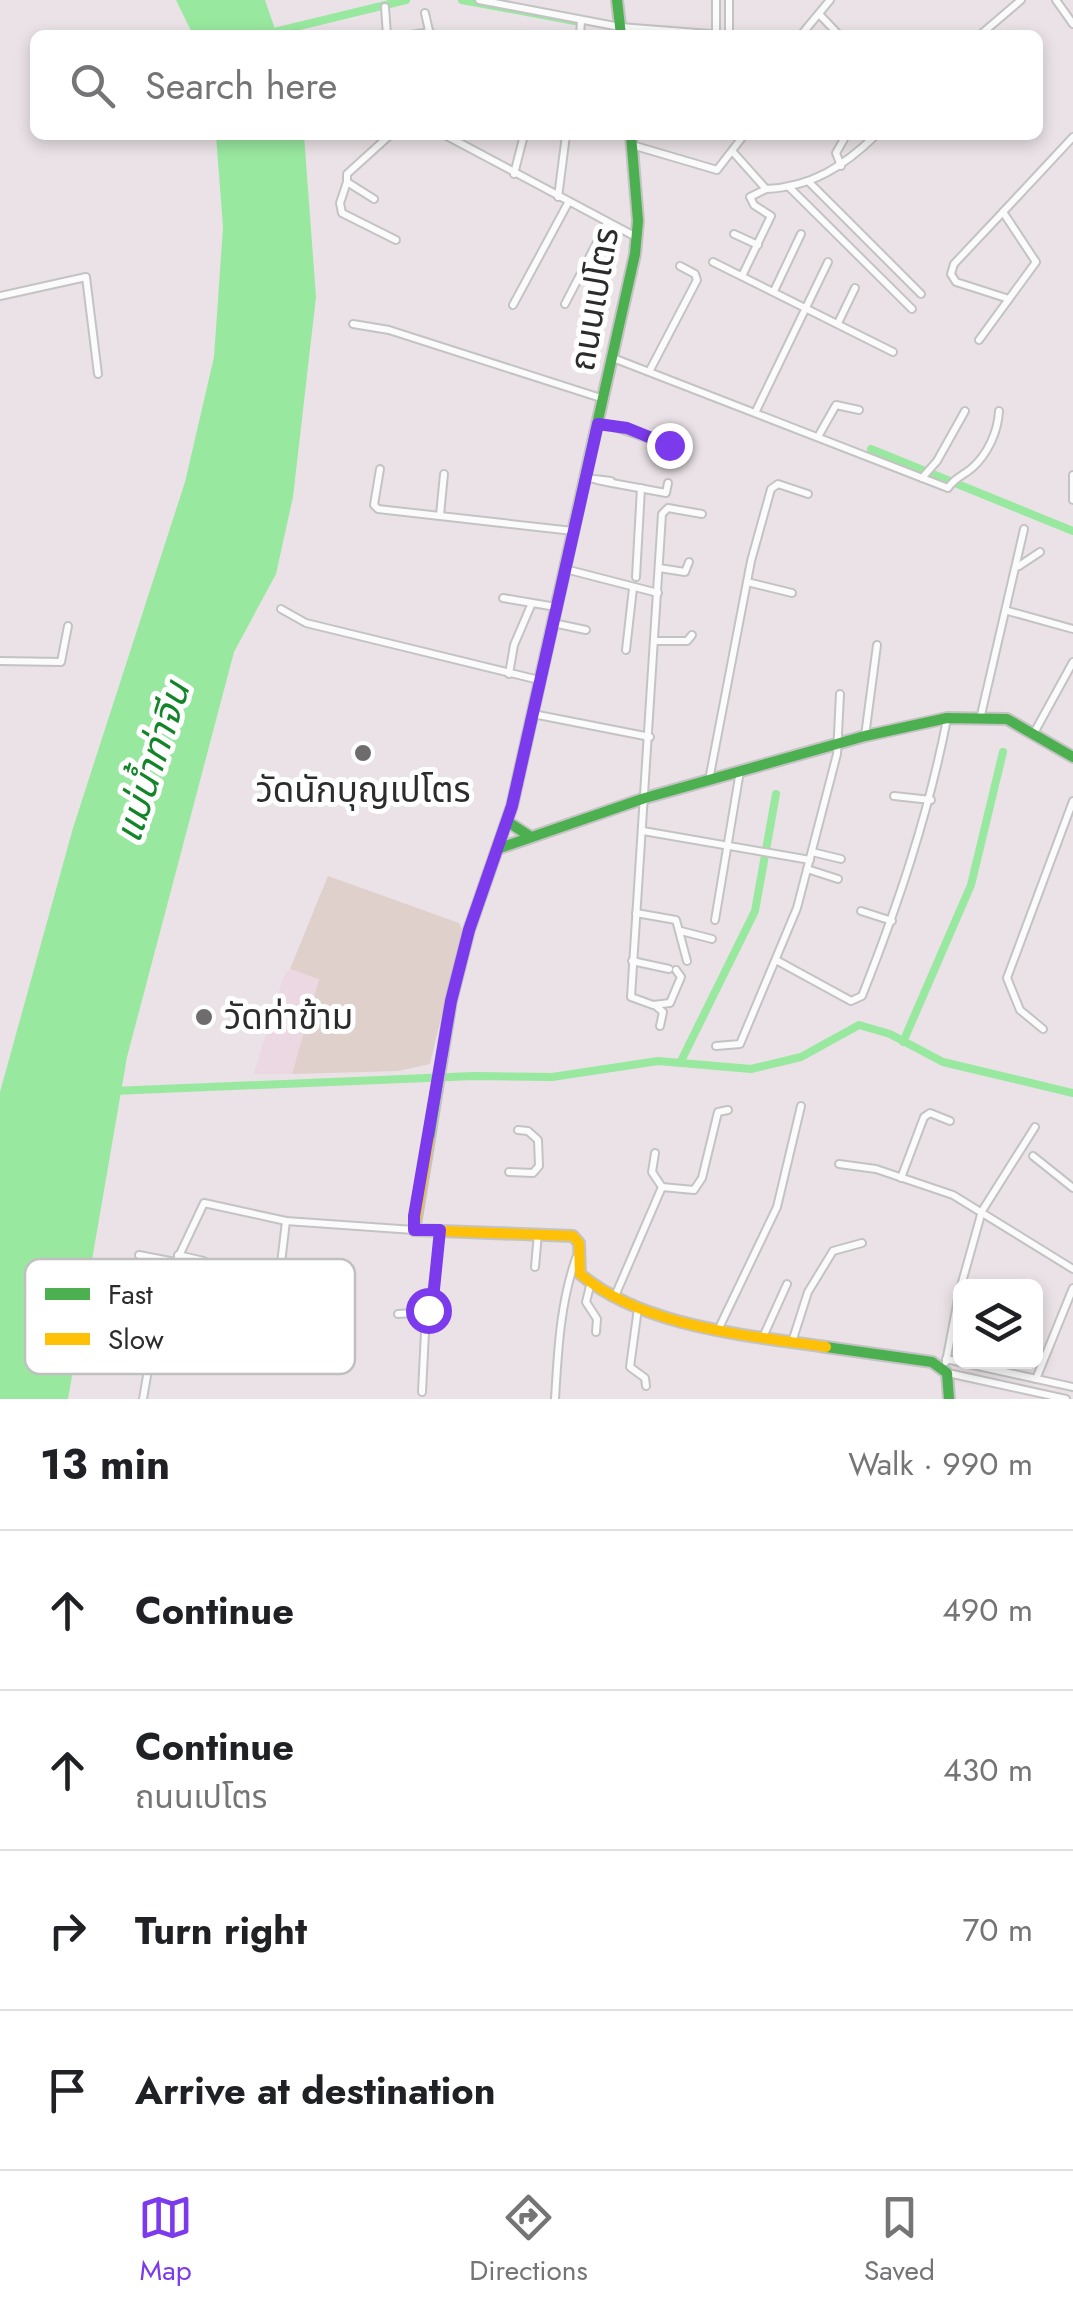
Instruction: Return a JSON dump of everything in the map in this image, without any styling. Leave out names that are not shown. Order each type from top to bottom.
[{"type":"street","points":[[479,0],[617,30]]},
{"type":"street","points":[[617,0],[621,30]]},
{"type":"street","points":[[716,0],[722,30]]},
{"type":"street","points":[[724,30],[729,0]]},
{"type":"street","points":[[806,30],[830,0]]},
{"type":"street","points":[[986,30],[1020,0]]},
{"type":"street","points":[[1056,0],[1073,24]]},
{"type":"street","points":[[386,7],[387,30]]},
{"type":"street","points":[[426,12],[429,30]]},
{"type":"street","points":[[820,14],[834,30]]},
{"type":"street","points":[[580,30],[581,21]]},
{"type":"street","points":[[1010,299],[956,282],[951,274],[954,264],[1073,137]]},
{"type":"street","points":[[384,140],[349,171],[340,203],[342,213],[396,240]]},
{"type":"street","points":[[453,140],[638,238]]},
{"type":"street","points":[[514,174],[523,140]]},
{"type":"street","points":[[558,197],[565,140]]},
{"type":"street","points":[[632,140],[713,170],[722,168],[740,140]]},
{"type":"street","name":"ถนนเปโตร","points":[[414,1230],[442,1049],[469,930],[508,822],[574,531],[591,479],[598,424],[638,238],[632,140]]},
{"type":"street","points":[[841,166],[836,153],[843,140]]},
{"type":"street","points":[[742,276],[771,216],[754,206],[750,197],[766,188],[790,188],[808,182],[841,166],[870,140]]},
{"type":"street","points":[[732,152],[766,188]]},
{"type":"street","points":[[347,182],[374,199]]},
{"type":"street","points":[[808,182],[921,294]]},
{"type":"street","points":[[790,188],[912,309]]},
{"type":"street","points":[[513,305],[568,203]]},
{"type":"street","points":[[979,340],[1035,258],[1003,212]]},
{"type":"street","points":[[565,304],[606,224]]},
{"type":"street","points":[[734,234],[758,245]]},
{"type":"street","points":[[774,291],[801,234]]},
{"type":"street","points":[[713,262],[893,352]]},
{"type":"street","points":[[756,411],[828,262]]},
{"type":"street","points":[[650,370],[697,280],[695,274],[680,266]]},
{"type":"street","points":[[0,287],[2,296],[86,277],[98,374]]},
{"type":"street","points":[[838,323],[855,288]]},
{"type":"street","points":[[353,324],[390,330],[604,399]]},
{"type":"street","points":[[613,358],[948,488],[974,467],[996,434],[999,410]]},
{"type":"street","points":[[819,435],[836,404],[859,410]]},
{"type":"street","points":[[923,476],[932,468],[965,411]]},
{"type":"street","points":[[598,424],[627,428],[669,445],[687,444]]},
{"type":"street","points":[[380,469],[374,504],[378,509],[574,531]]},
{"type":"street","points":[[440,516],[444,474]]},
{"type":"street","points":[[1073,474],[1073,500]]},
{"type":"street","points":[[591,479],[666,493],[668,483]]},
{"type":"street","points":[[708,780],[747,582],[774,485],[808,494]]},
{"type":"street","points":[[636,577],[641,488]]},
{"type":"street","points":[[660,1026],[663,1012],[631,997],[663,510],[702,514]]},
{"type":"street","points":[[981,715],[1024,530]]},
{"type":"street","points":[[1018,567],[1040,552]]},
{"type":"street","points":[[660,568],[685,572],[689,562]]},
{"type":"street","points":[[565,569],[658,593]]},
{"type":"street","points":[[747,582],[792,593]]},
{"type":"street","points":[[626,650],[634,588]]},
{"type":"street","points":[[503,598],[557,607]]},
{"type":"street","points":[[508,674],[514,645],[532,603]]},
{"type":"street","points":[[281,609],[306,622],[540,680]]},
{"type":"street","points":[[1008,611],[1073,629]]},
{"type":"street","points":[[553,623],[586,630]]},
{"type":"street","points":[[0,661],[61,662],[68,626]]},
{"type":"street","points":[[657,641],[687,641],[692,635]]},
{"type":"street","points":[[865,736],[877,645]]},
{"type":"street","points":[[1034,734],[1073,662]]},
{"type":"street","points":[[716,1046],[740,1044],[776,960],[811,856],[838,744],[840,694]]},
{"type":"street","points":[[533,714],[650,737]]},
{"type":"street","points":[[500,848],[645,798],[865,736],[947,718],[981,715],[1007,719],[1073,756]]},
{"type":"street","points":[[776,960],[857,1002],[892,920],[931,800],[947,718]]},
{"type":"street","points":[[715,920],[740,771]]},
{"type":"street","points":[[894,796],[931,800]]},
{"type":"street","points":[[1044,1029],[1020,1010],[1007,978],[1073,801]]},
{"type":"street","points":[[508,822],[531,837]]},
{"type":"street","points":[[643,831],[770,852],[841,859]]},
{"type":"street","points":[[807,869],[838,879]]},
{"type":"street","points":[[861,911],[892,920]]},
{"type":"street","points":[[636,913],[676,920],[687,961]]},
{"type":"street","points":[[681,931],[712,939]]},
{"type":"street","points":[[632,961],[672,970],[681,976],[676,996],[666,1004],[653,1005]]},
{"type":"street","points":[[719,1328],[776,1207],[801,1106]]},
{"type":"street","points":[[662,1187],[694,1190],[702,1178],[718,1112],[728,1110]]},
{"type":"street","points":[[902,1178],[924,1117],[930,1114],[950,1121]]},
{"type":"street","points":[[963,1279],[982,1211],[1035,1127]]},
{"type":"street","points":[[510,1172],[534,1173],[538,1166],[538,1140],[528,1131],[518,1130]]},
{"type":"street","points":[[655,1153],[652,1172],[662,1187]]},
{"type":"street","points":[[1033,1156],[1073,1188]]},
{"type":"street","points":[[839,1164],[954,1195],[1072,1267]]},
{"type":"street","points":[[615,1296],[662,1187]]},
{"type":"street","points":[[139,1256],[177,1259],[204,1203],[286,1221],[573,1236],[579,1243],[580,1274],[590,1286],[638,1304],[763,1338],[932,1362],[1066,1399]]},
{"type":"street","points":[[282,1259],[286,1221]]},
{"type":"street","points":[[422,1392],[426,1312],[433,1299],[440,1230]]},
{"type":"street","points":[[535,1267],[538,1233]]},
{"type":"street","points":[[792,1343],[808,1292],[833,1252],[862,1243]]},
{"type":"street","points":[[556,1399],[565,1290],[578,1253]]},
{"type":"street","points":[[763,1338],[787,1284]]},
{"type":"street","points":[[590,1286],[586,1302],[597,1319],[596,1332]]},
{"type":"street","points":[[1036,1379],[1073,1288]]},
{"type":"street","points":[[638,1304],[630,1367],[645,1378],[646,1386]]},
{"type":"street","points":[[398,1314],[426,1312]]},
{"type":"street","points":[[949,1399],[946,1367],[953,1330]]},
{"type":"street","points":[[946,1367],[1073,1387]]},
{"type":"street","points":[[143,1399],[147,1374]]},
{"type":"shaded area","points":[[328,876],[459,923],[462,929],[430,1064],[398,1071],[292,1074],[319,979],[290,969]]},
{"type":"shaded area","points":[[290,969],[319,978],[292,1074],[254,1074],[283,978]]},
{"type":"water","points":[[176,0],[265,0],[275,30],[191,30]]},
{"type":"water","name":"แม่น้ำท่าจีน","points":[[216,140],[304,140],[316,297],[293,497],[276,574],[234,652],[127,1057],[92,1259],[25,1259],[25,1374],[72,1374],[68,1399],[0,1399],[0,1092],[73,828],[185,482],[214,357],[223,227]]},
{"type":"waterway","points":[[283,30],[406,0]]},
{"type":"waterway","points":[[462,0],[575,21]]},
{"type":"waterway","points":[[871,449],[1073,531]]},
{"type":"waterway","points":[[903,1042],[971,885],[1003,752]]},
{"type":"waterway","points":[[681,1061],[755,911],[776,794]]},
{"type":"waterway","points":[[113,1091],[474,1076],[552,1077],[658,1061],[751,1069],[801,1057],[859,1025],[890,1034],[943,1062],[1073,1093]]},
{"type":"traffic: fast","points":[[617,0],[620,30]]},
{"type":"traffic: fast","points":[[429,1139],[451,1001],[469,930],[512,806],[635,254],[638,221],[631,140]]},
{"type":"traffic: fast","points":[[500,848],[645,798],[865,736],[947,718],[1007,719],[1073,757]]},
{"type":"traffic: fast","points":[[508,822],[531,837]]},
{"type":"traffic: fast","points":[[826,1347],[932,1362],[947,1373],[949,1399]]},
{"type":"traffic: slow","points":[[429,1139],[414,1230],[573,1236],[579,1243],[580,1274],[634,1306],[697,1326],[826,1347]]},
{"type":"place","name":"วัดนักบุญเปโตร","points":[[363,753]]},
{"type":"place","name":"วัดท่าข้าม","points":[[204,1017]]},
{"type":"route","points":[[428,1310],[433,1299],[440,1230],[414,1230],[414,1216],[451,1001],[469,930],[512,806],[598,424],[627,428],[669,445]]}]
